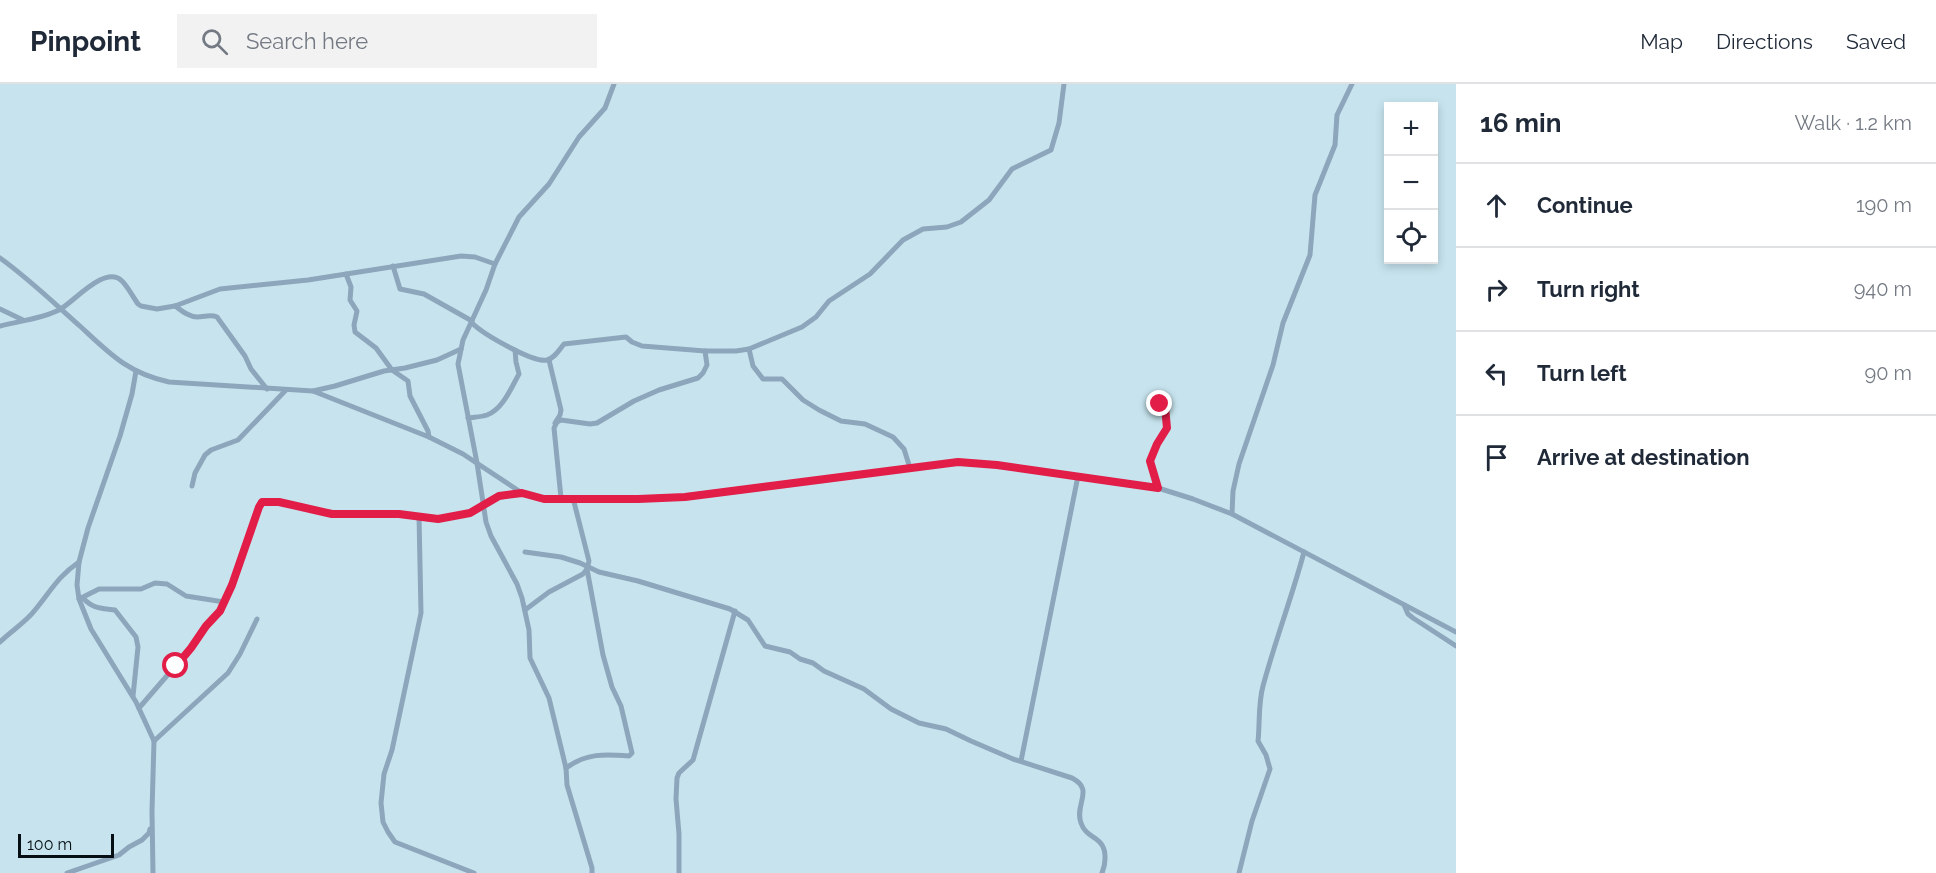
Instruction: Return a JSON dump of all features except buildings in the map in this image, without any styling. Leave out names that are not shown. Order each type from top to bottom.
[{"type":"street","points":[[592,873],[567,785],[566,768],[549,698],[530,658],[529,630],[522,598],[517,584],[490,536],[482,506],[477,463],[458,364],[461,349],[495,264],[519,216],[549,184],[579,137],[605,108],[614,84]]},
{"type":"street","points":[[393,266],[400,289],[424,294],[472,322],[480,331],[535,358],[549,360],[564,344],[626,337],[642,346],[705,351],[748,349],[810,322],[830,301],[870,274],[903,240],[923,229],[947,227],[961,222],[989,200],[1012,169],[1051,150],[1059,123],[1064,84]]},
{"type":"street","points":[[1232,514],[1233,491],[1239,464],[1273,365],[1283,322],[1310,255],[1315,195],[1335,145],[1337,115],[1352,84]]},
{"type":"street","points":[[0,326],[61,309],[95,282],[105,278],[121,279],[138,304],[157,309],[175,306],[220,289],[308,280],[460,256],[475,257],[495,264]]},
{"type":"street","points":[[0,258],[112,356],[153,379],[313,391],[437,360],[461,349]]},
{"type":"street","points":[[346,274],[351,287],[350,300],[357,311],[355,332],[376,348],[393,370],[408,381],[409,392],[429,431],[429,437]]},
{"type":"street","points":[[175,306],[195,317],[214,315],[217,317],[267,389]]},
{"type":"street","points":[[0,309],[23,320]]},
{"type":"street","points":[[748,349],[753,366],[763,379],[782,380],[819,410],[841,421],[865,424],[892,437],[904,449],[910,468]]},
{"type":"street","points":[[468,418],[485,417],[494,412],[505,400],[519,374],[515,350]]},
{"type":"street","points":[[555,425],[561,420],[597,423],[634,401],[659,390],[698,378],[706,365],[705,351]]},
{"type":"street","points":[[549,360],[561,410],[555,425],[561,498]]},
{"type":"street","points":[[136,370],[120,436],[94,509],[79,562],[77,585],[91,629],[133,697],[154,741],[153,873]]},
{"type":"street","points":[[192,486],[195,473],[205,455],[211,450],[237,440],[286,390]]},
{"type":"street","points":[[313,391],[429,437],[463,454],[522,493],[544,499],[685,497],[958,462],[1158,488],[1232,514],[1456,632]]},
{"type":"street","points":[[1158,488],[1150,464],[1167,426],[1165,407],[1160,404]]},
{"type":"street","points":[[1021,761],[1078,476]]},
{"type":"street","points":[[139,708],[220,611],[232,585],[262,502],[279,502],[332,514],[419,516],[438,519],[470,513],[499,496],[522,493]]},
{"type":"street","points":[[566,768],[581,758],[607,754],[629,756],[632,753],[621,706],[612,687],[603,655],[588,568],[589,561],[573,498]]},
{"type":"street","points":[[419,516],[422,613],[392,750],[384,774],[381,803],[383,822],[395,842],[474,873]]},
{"type":"street","points":[[525,552],[561,557],[599,572],[638,581],[735,611],[748,620],[765,646],[790,652],[800,659],[813,663],[824,671],[864,689],[891,709],[919,723],[955,732],[971,741],[1082,783],[1084,788],[1080,818],[1087,833],[1100,841],[1104,847],[1105,862],[1102,873]]},
{"type":"street","points":[[1239,873],[1252,822],[1270,769],[1266,755],[1258,741],[1263,687],[1304,552]]},
{"type":"street","points":[[0,642],[35,611],[64,572],[79,562]]},
{"type":"street","points":[[525,610],[549,592],[584,574],[588,568]]},
{"type":"street","points":[[81,599],[99,590],[141,589],[155,583],[166,584],[186,596],[224,602]]},
{"type":"street","points":[[81,599],[94,607],[115,610],[136,637],[138,647],[133,697]]},
{"type":"street","points":[[1404,605],[1408,614],[1413,618],[1456,646]]},
{"type":"street","points":[[679,873],[680,834],[676,799],[677,778],[679,773],[693,760],[735,611]]},
{"type":"street","points":[[154,741],[228,673],[257,619]]},
{"type":"street","points":[[67,873],[119,855],[142,840],[149,833],[152,823]]},
{"type":"route","points":[[176,666],[220,611],[232,585],[262,502],[279,502],[346,516],[399,514],[438,519],[470,513],[499,496],[522,493],[544,499],[685,497],[958,462],[997,465],[1158,488],[1150,461],[1167,426],[1165,407],[1160,404]]}]
